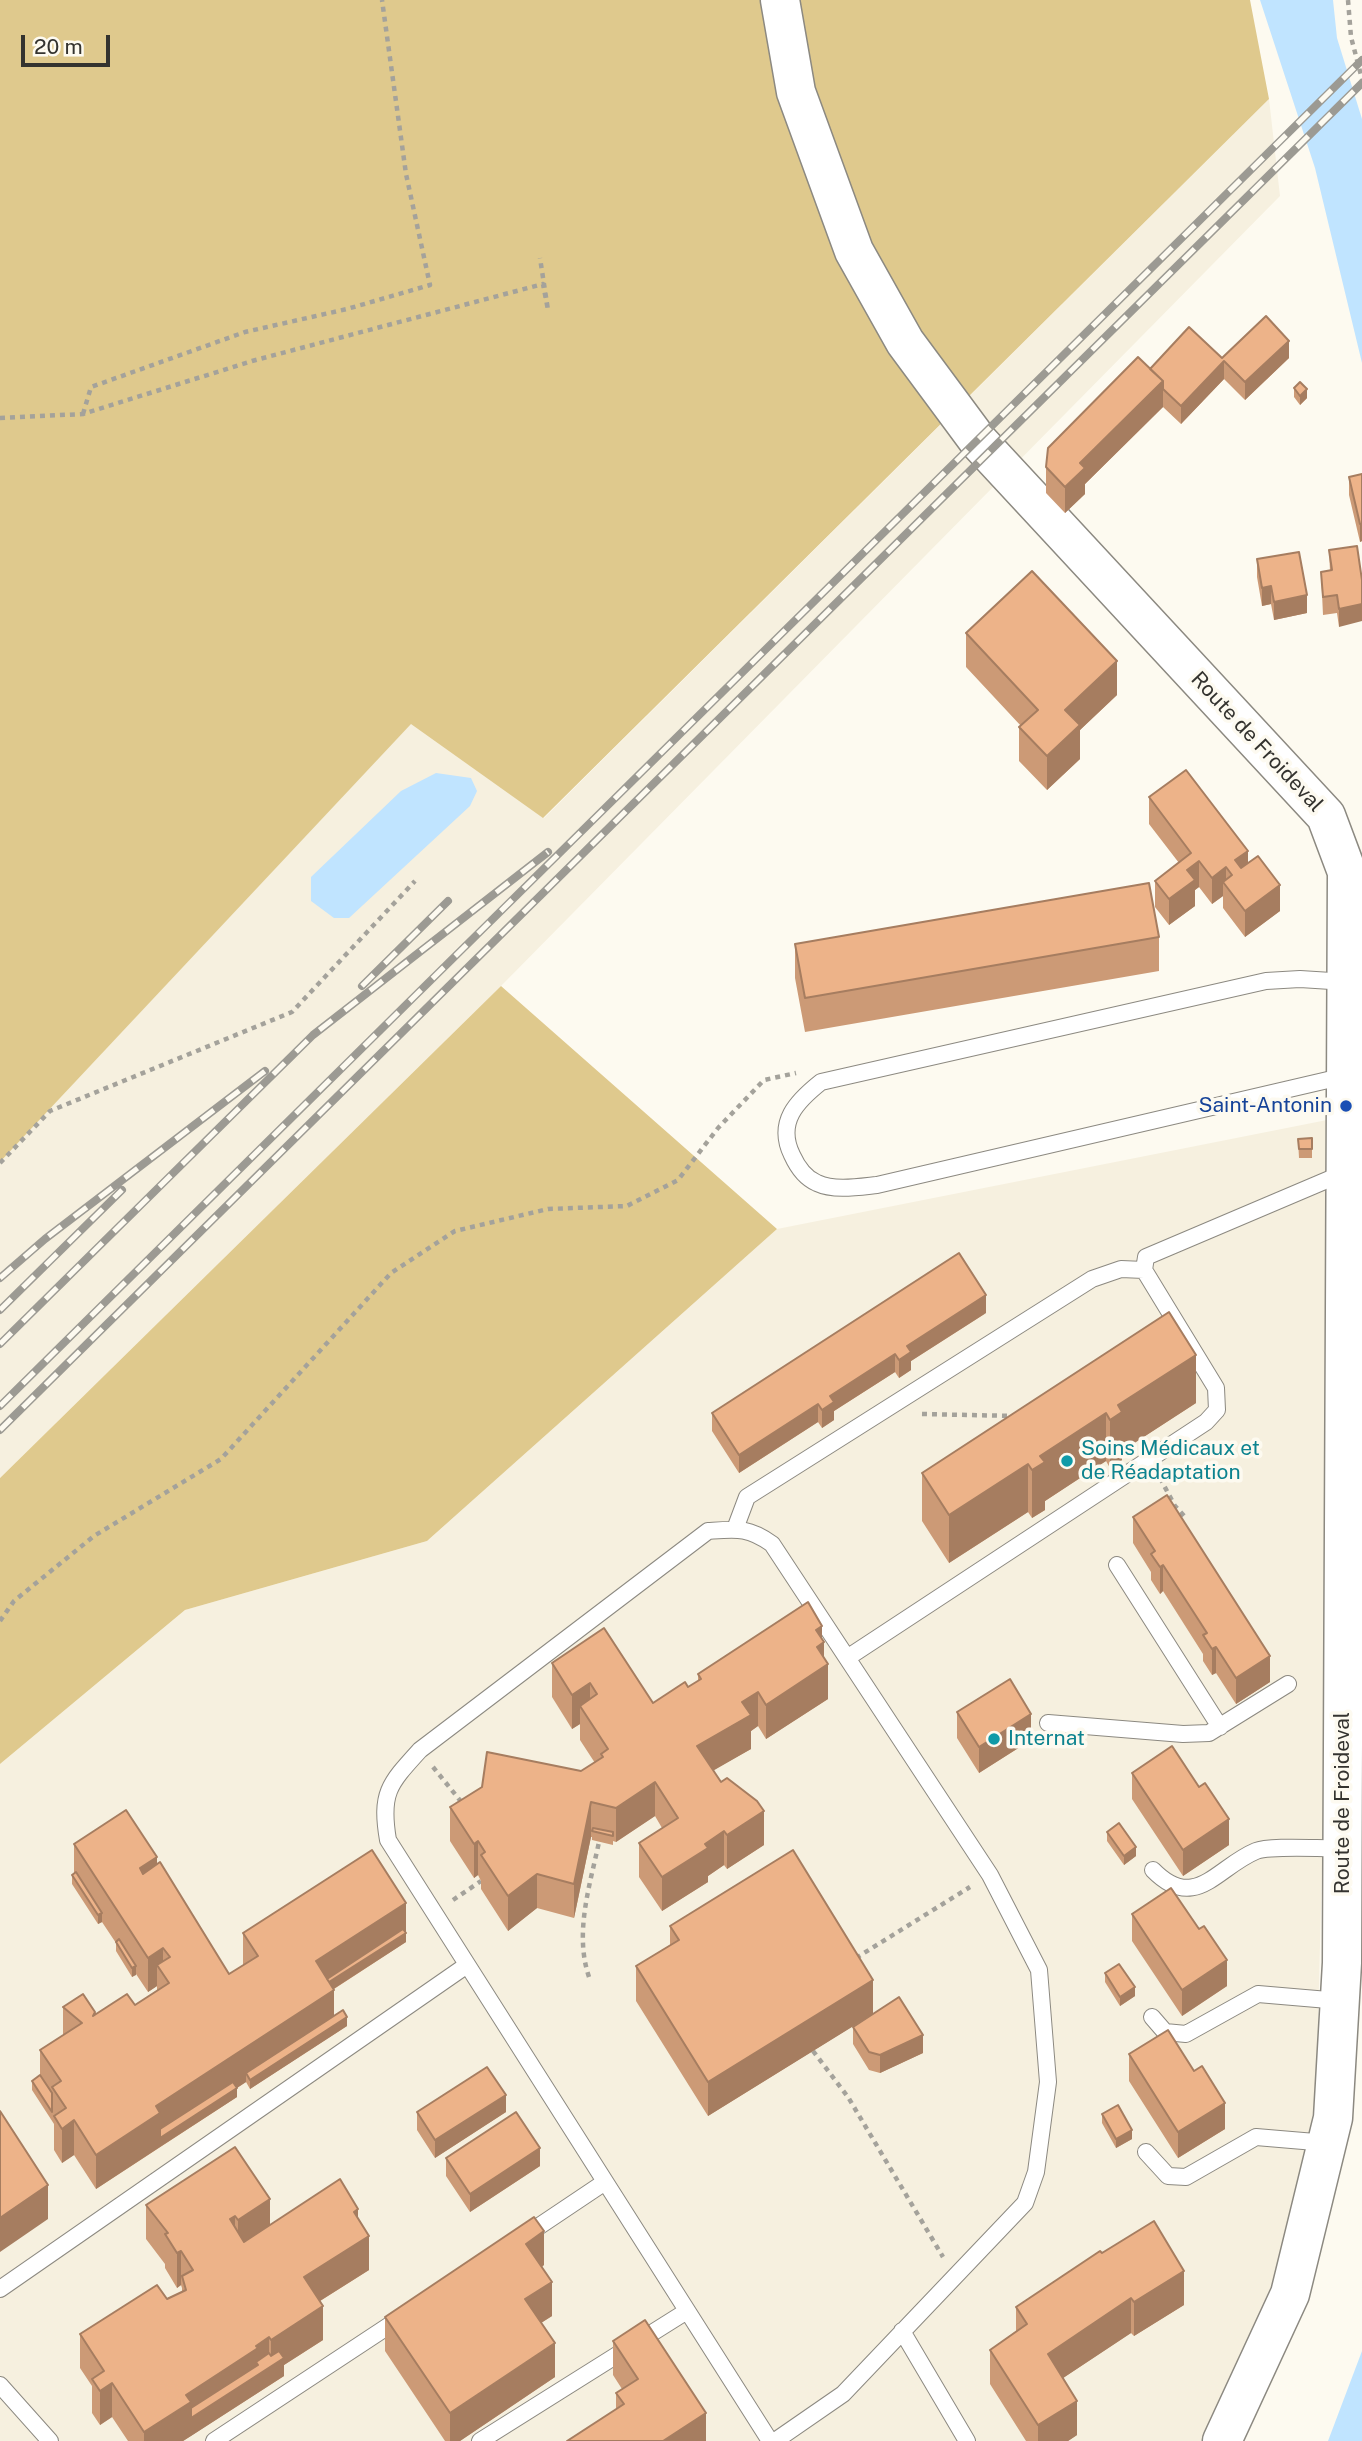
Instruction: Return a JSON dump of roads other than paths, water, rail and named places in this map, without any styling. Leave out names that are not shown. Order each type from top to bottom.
[{"type":"street","name":"Route de Froideval","points":[[780,0],[796,92],[855,251],[905,342],[955,412],[984,447],[1326,816],[1348,872],[1346,1172],[1353,1646],[1333,2118],[1290,2294],[1222,2441]]},
{"type":"lane","points":[[1346,1076],[877,1185],[843,1188],[817,1183],[798,1168],[785,1132],[789,1114],[803,1097],[821,1082],[1266,981],[1300,979],[1347,982]]},
{"type":"lane","points":[[847,1658],[1206,1422],[1217,1410],[1216,1388],[1144,1270],[1146,1257],[1346,1172]]},
{"type":"lane","points":[[735,1529],[747,1497],[892,1405],[1093,1279],[1121,1269],[1144,1270]]},
{"type":"lane","points":[[735,1529],[754,1532],[772,1544],[847,1658],[990,1875],[1039,1970],[1048,2082],[1036,2172],[1025,2203],[843,2393],[772,2441],[388,1840],[383,1810],[394,1779],[420,1750],[708,1531],[735,1529]]},
{"type":"lane","points":[[1117,1565],[1220,1727]]},
{"type":"lane","points":[[1048,1723],[1183,1734],[1209,1733],[1288,1684]]},
{"type":"lane","points":[[1153,1870],[1167,1884],[1185,1888],[1206,1884],[1257,1850],[1343,1848]]},
{"type":"lane","points":[[0,2289],[467,1965]]},
{"type":"lane","points":[[1152,2017],[1165,2032],[1186,2034],[1258,1994],[1340,2001]]},
{"type":"lane","points":[[1146,2152],[1168,2176],[1186,2177],[1256,2137],[1328,2143]]},
{"type":"lane","points":[[513,2243],[606,2182]]},
{"type":"lane","points":[[214,2441],[421,2304]]},
{"type":"lane","points":[[480,2441],[687,2311]]},
{"type":"lane","points":[[902,2331],[967,2441]]},
{"type":"lane","points":[[0,2385],[50,2441]]},
{"type":"water","points":[[1260,0],[1333,0],[1337,38],[1362,119],[1362,363],[1315,168]]},
{"type":"water","points":[[436,773],[471,778],[477,791],[470,806],[349,918],[334,918],[311,901],[311,877],[401,791]]},
{"type":"water","points":[[1362,2351],[1362,2441],[1328,2441]]},
{"type":"railway","points":[[0,1406],[1362,60]]},
{"type":"railway","points":[[0,1430],[1362,83]]},
{"type":"railway","points":[[0,1344],[313,1035],[548,852]]},
{"type":"railway","points":[[362,986],[448,901]]},
{"type":"railway","points":[[0,1278],[45,1239],[265,1071]]},
{"type":"railway","points":[[0,1310],[122,1190]]},
{"type":"place","name":"Saint-Antonin","points":[[1346,1106]]},
{"type":"place","name":"Soins Médicaux et de Réadaptation","points":[[1067,1461]]},
{"type":"place","name":"Internat","points":[[994,1739]]}]
